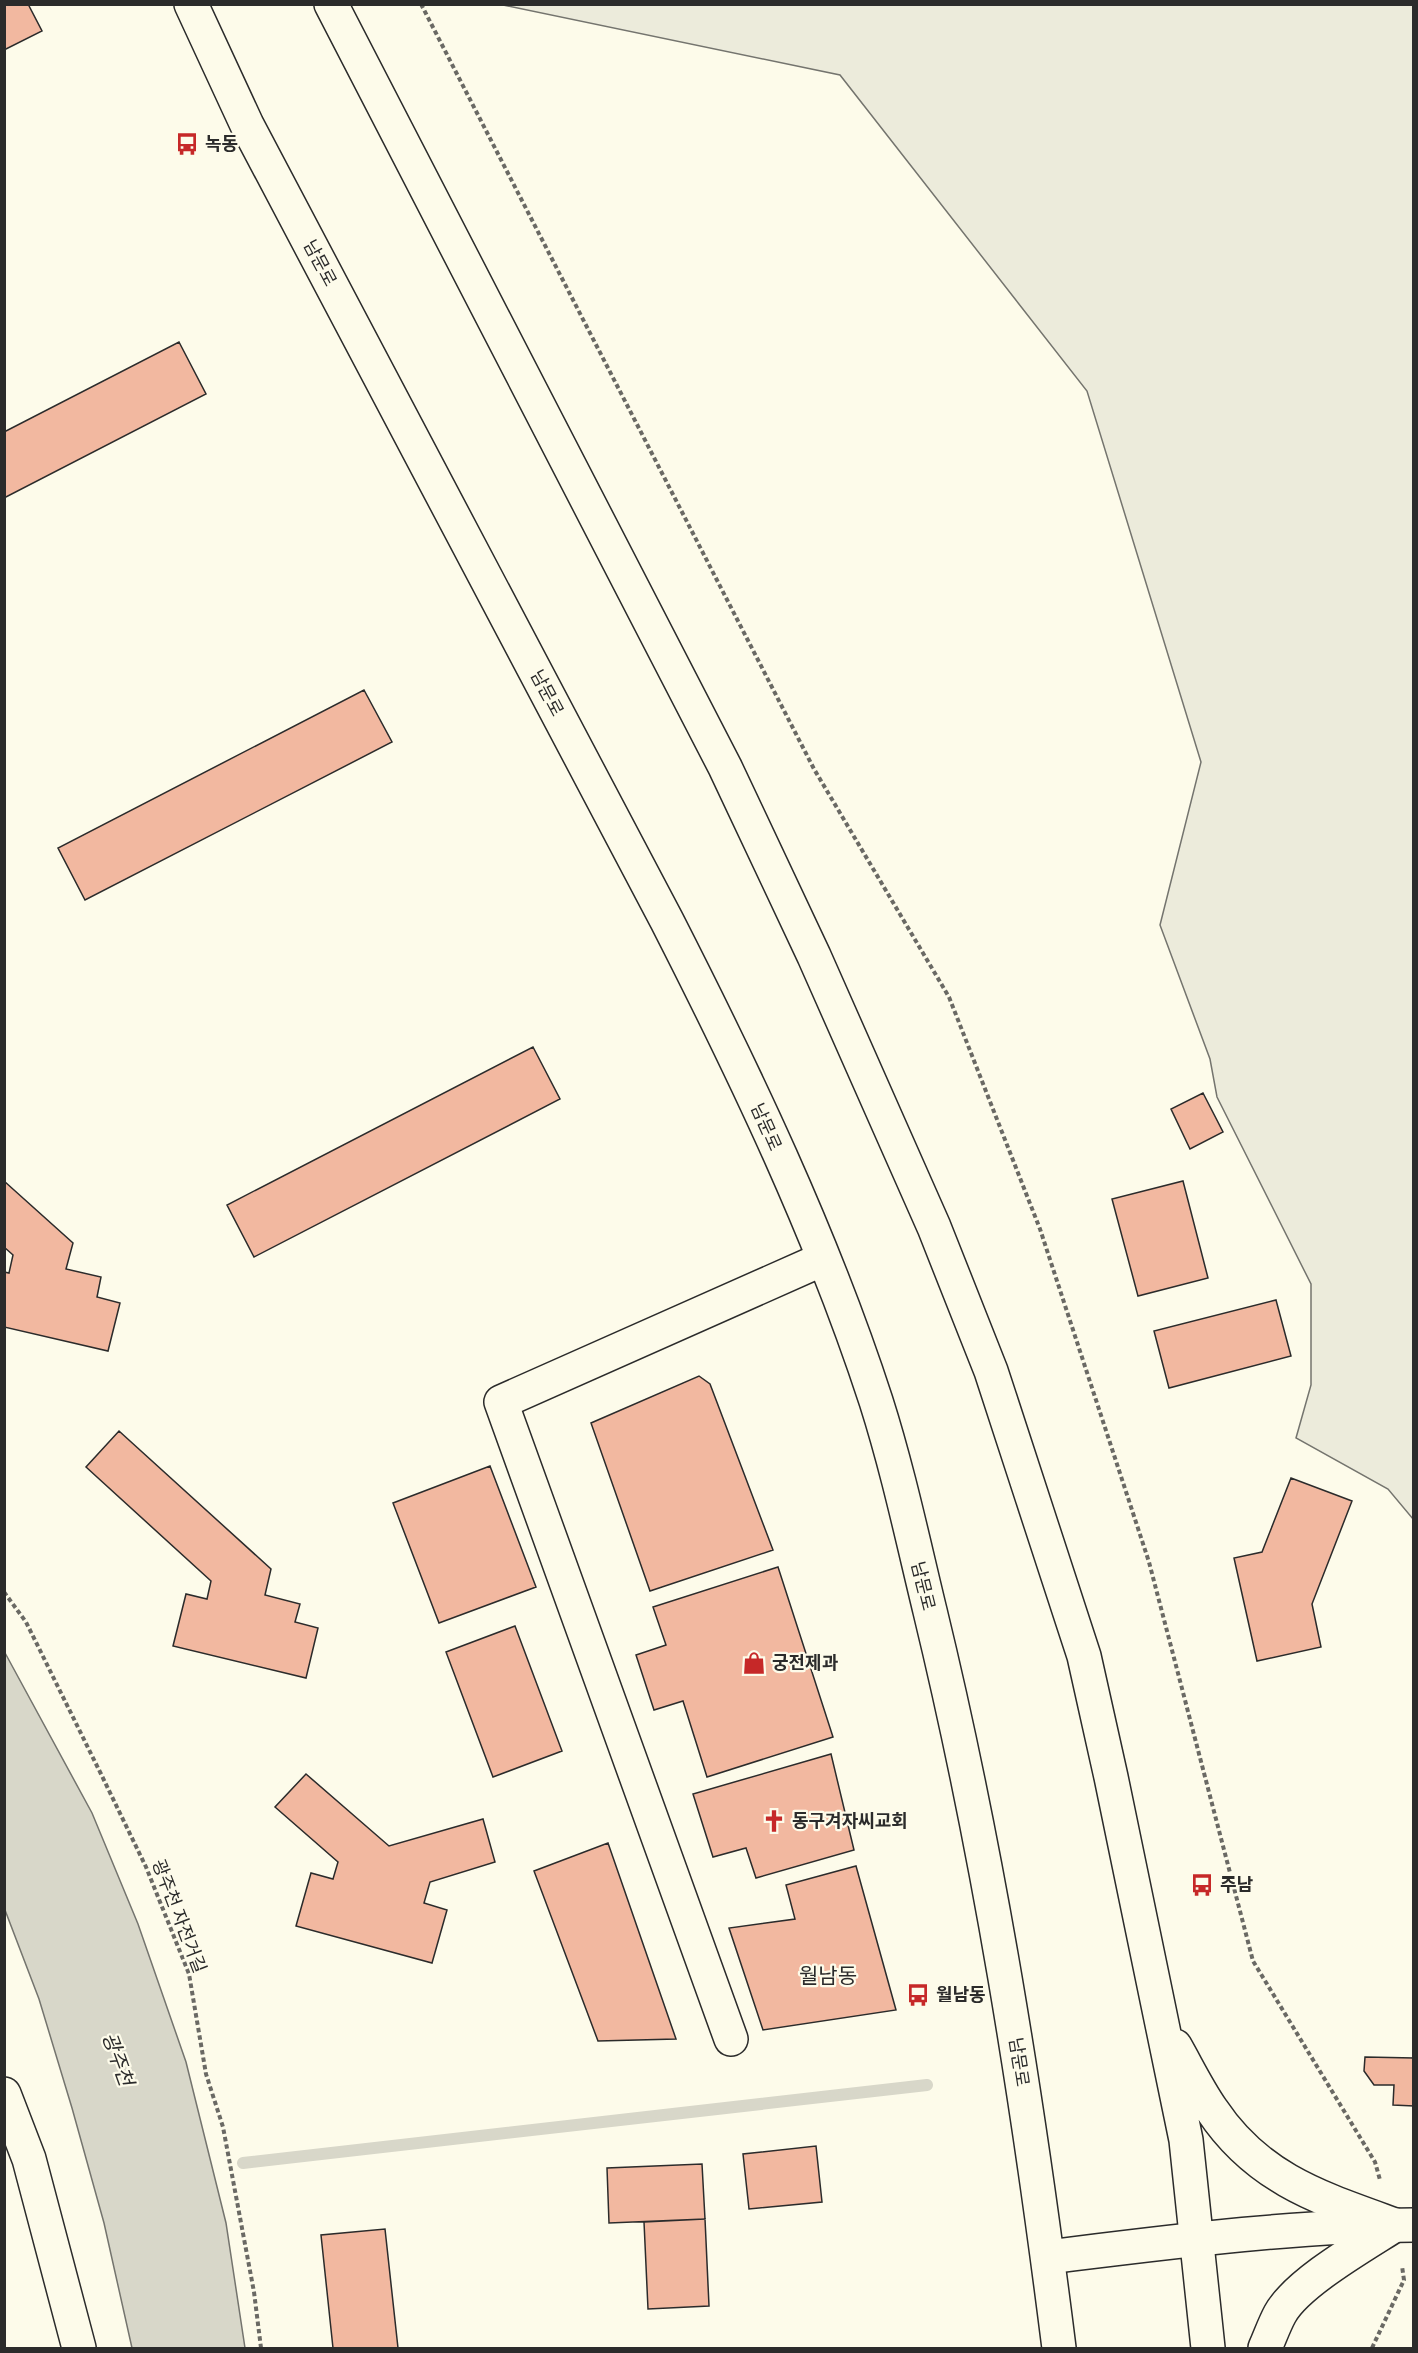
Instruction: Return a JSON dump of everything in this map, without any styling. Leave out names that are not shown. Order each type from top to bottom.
[{"type":"main road","points":[[331,4],[725,766],[814,956],[934,1227],[992,1371],[1084,1656],[1111,1777],[1186,2140],[1208,2349]]},
{"type":"main road","name":"남문로","points":[[188,9],[667,921],[732,1049],[823,1259],[876,1402],[902,1496],[945,1675],[996,1926],[1020,2062],[1059,2349]]},
{"type":"main road","points":[[731,2039],[501,1402],[823,1259]]},
{"type":"main road","points":[[1161,2020],[1212,2110],[1245,2150],[1266,2168],[1316,2197],[1404,2225]]},
{"type":"main road","points":[[4,2094],[29,2159],[79,2349]]},
{"type":"main road","points":[[1048,2257],[1197,2239],[1367,2225],[1404,2225]]},
{"type":"main road","points":[[1265,2349],[1280,2313],[1293,2298],[1332,2266],[1404,2225]]},
{"type":"path","points":[[421,4],[814,769],[949,997],[1040,1229],[1149,1562],[1253,1961],[1375,2162],[1404,2225],[1404,2280],[1372,2349]]},
{"type":"path","name":"광주천 자전거길","points":[[4,1592],[26,1623],[101,1774],[146,1867],[189,1974],[206,2074],[223,2127],[254,2292],[261,2349]]},
{"type":"shaded area","points":[[503,5],[1413,5],[1413,1519],[1388,1489],[1296,1438],[1311,1385],[1311,1284],[1217,1097],[1210,1059],[1160,925],[1201,762],[1087,391],[840,75]]},
{"type":"water","name":"광주천","points":[[4,1651],[92,1813],[138,1924],[186,2062],[226,2223],[245,2348],[132,2348],[104,2223],[72,2108],[39,1999],[5,1910]]},
{"type":"building","points":[[4,4],[28,4],[42,31],[4,50]]},
{"type":"building","points":[[179,342],[206,394],[4,498],[4,432]]},
{"type":"building","points":[[364,690],[392,742],[85,900],[58,848]]},
{"type":"building","points":[[533,1047],[560,1099],[254,1257],[227,1205]]},
{"type":"building","points":[[1203,1093],[1223,1132],[1190,1149],[1171,1109]]},
{"type":"building","points":[[4,1181],[73,1243],[66,1269],[101,1277],[97,1297],[120,1303],[108,1351],[4,1327],[4,1272],[9,1273],[13,1255],[4,1247]]},
{"type":"building","points":[[1183,1181],[1208,1278],[1138,1296],[1112,1199]]},
{"type":"building","points":[[1276,1300],[1291,1356],[1169,1388],[1154,1331]]},
{"type":"building","points":[[699,1376],[710,1384],[773,1550],[650,1591],[591,1423]]},
{"type":"building","points":[[119,1431],[271,1569],[265,1595],[300,1604],[295,1622],[318,1628],[306,1678],[173,1646],[186,1594],[207,1599],[211,1581],[86,1467]]},
{"type":"building","points":[[490,1466],[536,1587],[439,1623],[393,1503]]},
{"type":"building","points":[[1291,1478],[1352,1501],[1312,1604],[1321,1647],[1257,1661],[1234,1558],[1262,1552]]},
{"type":"building","points":[[778,1567],[833,1737],[707,1777],[683,1701],[654,1710],[636,1655],[666,1645],[653,1607]]},
{"type":"building","points":[[515,1626],[562,1751],[493,1777],[446,1652]]},
{"type":"building","name":"동구겨자씨교회","points":[[831,1754],[854,1850],[756,1878],[746,1848],[713,1857],[693,1794]]},
{"type":"building","points":[[306,1774],[389,1846],[483,1819],[495,1862],[430,1882],[424,1903],[447,1910],[432,1963],[296,1926],[311,1873],[333,1879],[338,1862],[275,1807]]},
{"type":"building","points":[[608,1843],[676,2039],[598,2041],[534,1871]]},
{"type":"building","points":[[856,1866],[896,2010],[763,2030],[729,1928],[795,1919],[786,1885]]},
{"type":"building","points":[[1365,2057],[1414,2058],[1414,2106],[1393,2105],[1394,2085],[1374,2085],[1364,2071]]},
{"type":"building","points":[[816,2146],[822,2202],[749,2209],[743,2154]]},
{"type":"building","points":[[702,2164],[705,2219],[609,2223],[607,2168]]},
{"type":"building","points":[[705,2219],[709,2306],[648,2309],[644,2222]]},
{"type":"building","points":[[385,2229],[398,2348],[333,2348],[321,2235]]},
{"type":"waterway","points":[[243,2163],[927,2085]]},
{"type":"place","name":"녹동","points":[[187,144]]},
{"type":"place","name":"궁전제과","points":[[754,1663]]},
{"type":"place","name":"동구겨자씨교회","points":[[774,1821]]},
{"type":"place","name":"주남","points":[[1202,1885]]},
{"type":"place","name":"월남동","points":[[918,1995]]},
{"type":"district","name":"월남동","points":[[828,1976]]}]
